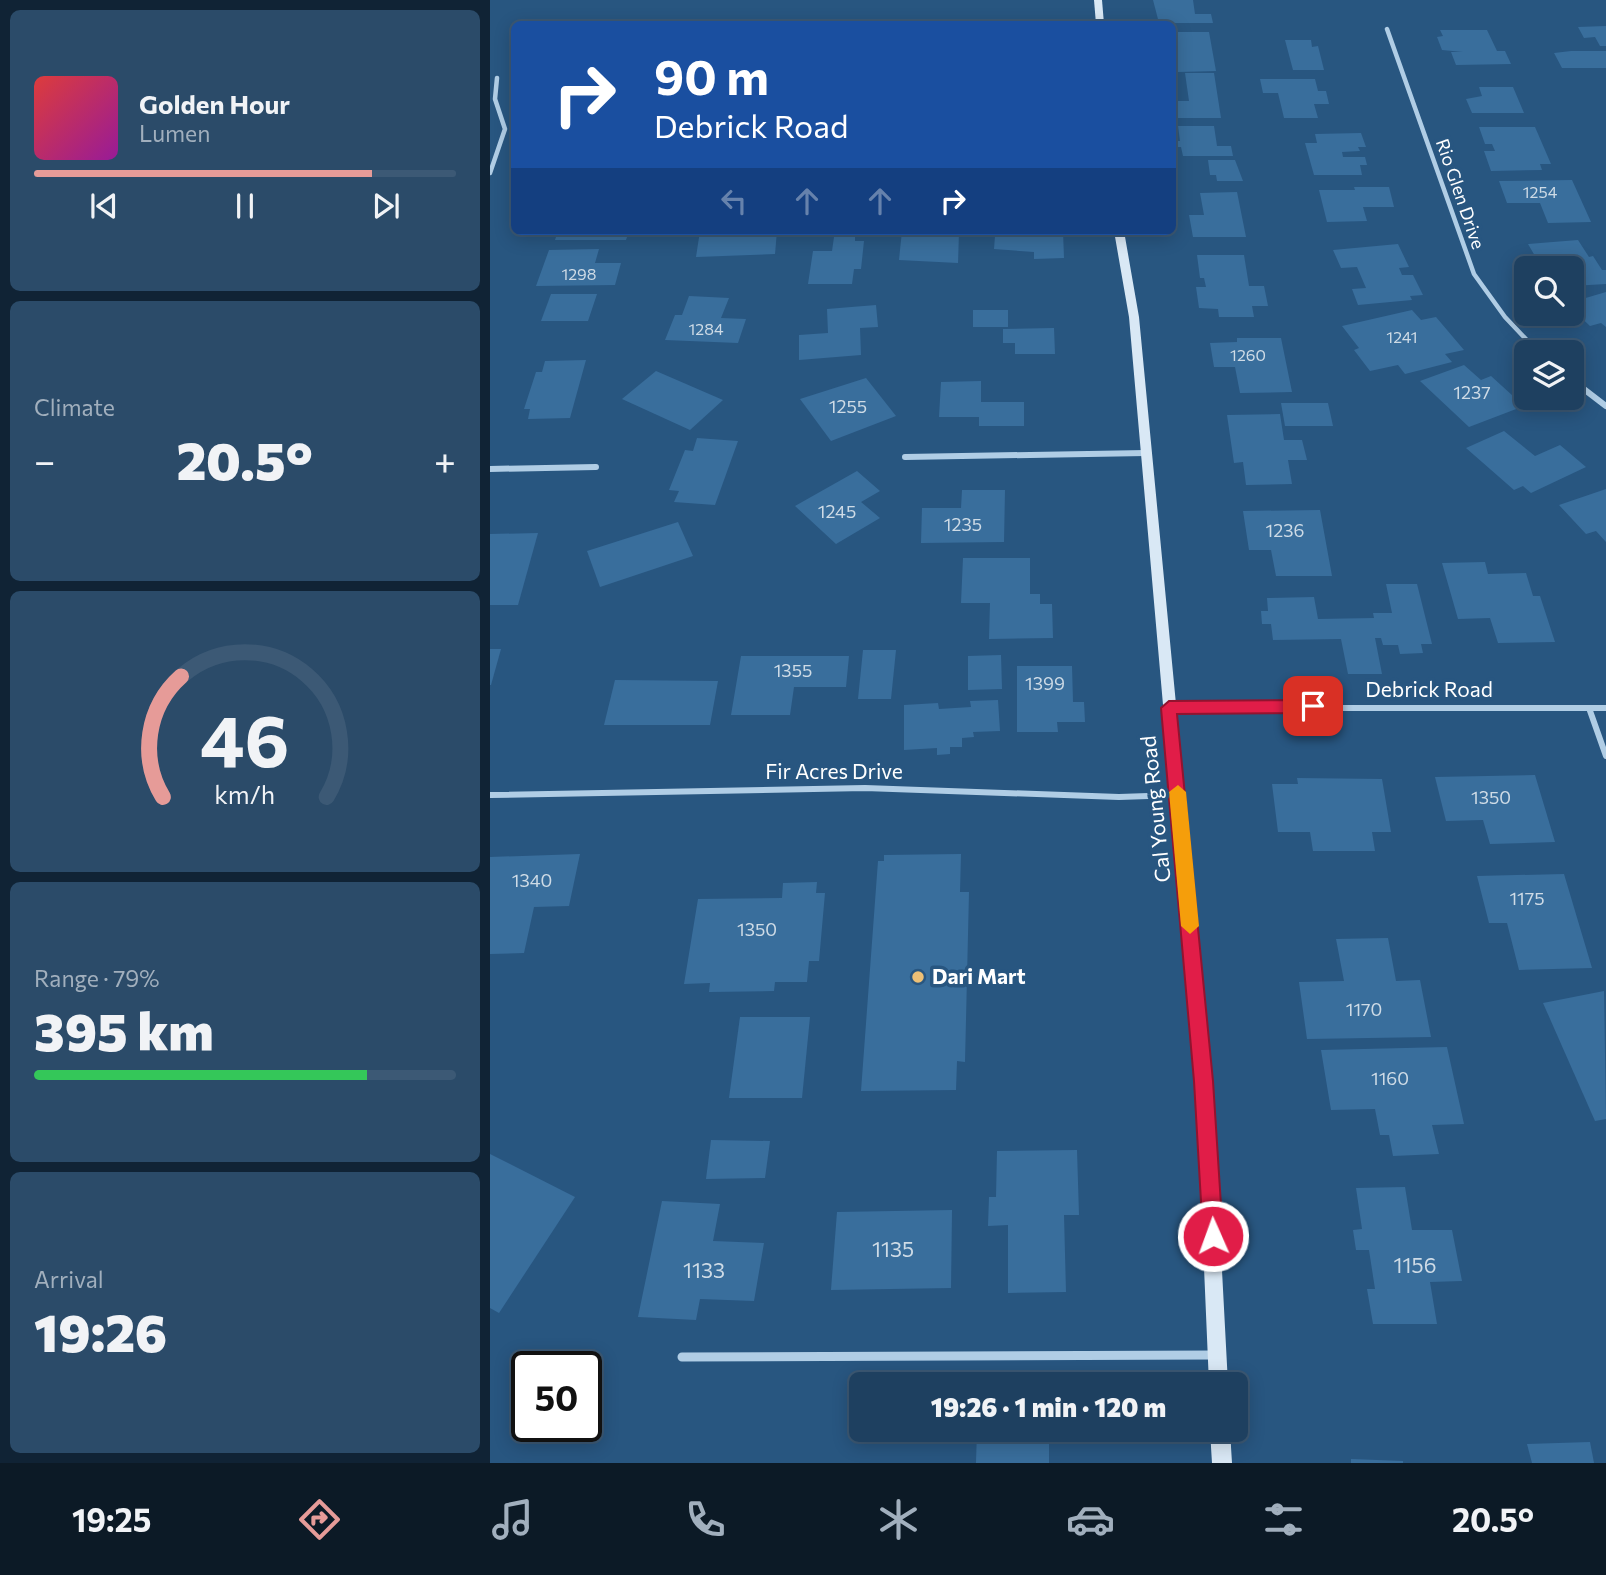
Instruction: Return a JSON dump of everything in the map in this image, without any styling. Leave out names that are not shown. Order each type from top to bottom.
[{"type":"main road","points":[[1098,0],[1100,21]]},
{"type":"main road","name":"Cal Young Road","points":[[1120,235],[1134,317],[1204,1081],[1218,1372]]},
{"type":"main road","points":[[1221,1442],[1222,1463]]},
{"type":"street","name":"Rio Glen Drive","points":[[1387,29],[1474,274],[1505,317],[1527,340]]},
{"type":"street","points":[[490,173],[505,129],[495,99],[497,78]]},
{"type":"street","points":[[1584,390],[1606,407]]},
{"type":"street","points":[[905,457],[1146,453]]},
{"type":"street","points":[[490,469],[596,467]]},
{"type":"street","name":"Debrick Road","points":[[1169,708],[1606,708]]},
{"type":"street","points":[[1590,708],[1606,756]]},
{"type":"street","name":"Fir Acres Drive","points":[[490,795],[865,788],[1119,797],[1178,795]]},
{"type":"street","points":[[682,1357],[1217,1355]]},
{"type":"building","points":[[1153,0],[1193,0],[1195,14],[1211,14],[1213,23],[1176,23],[1158,21]]},
{"type":"building","points":[[1606,26],[1606,46],[1600,46],[1595,37],[1584,38],[1578,27]]},
{"type":"building","points":[[1440,30],[1487,30],[1497,51],[1505,51],[1511,64],[1456,65],[1451,52],[1463,52],[1442,50],[1437,37],[1443,36]]},
{"type":"building","points":[[1176,32],[1209,32],[1216,71],[1178,72]]},
{"type":"building","points":[[1285,40],[1311,40],[1312,47],[1318,46],[1324,70],[1293,70]]},
{"type":"building","points":[[1606,51],[1606,68],[1562,68],[1554,53]]},
{"type":"building","points":[[1185,73],[1214,73],[1221,118],[1178,118],[1176,101],[1189,101]]},
{"type":"building","points":[[1260,79],[1315,79],[1318,91],[1326,91],[1329,104],[1314,104],[1318,118],[1284,118],[1278,93],[1263,93]]},
{"type":"building","points":[[1479,87],[1513,87],[1524,113],[1472,113],[1466,99],[1482,96]]},
{"type":"building","points":[[1178,126],[1214,126],[1217,146],[1231,146],[1233,156],[1183,156],[1181,147],[1176,147],[1176,141],[1180,141]]},
{"type":"building","points":[[1479,127],[1535,127],[1551,164],[1540,164],[1542,170],[1491,171],[1484,151],[1495,151],[1492,144],[1485,144]]},
{"type":"building","points":[[1361,133],[1366,147],[1358,147],[1360,151],[1342,152],[1343,157],[1365,157],[1367,165],[1360,165],[1362,175],[1314,175],[1305,143],[1317,143],[1315,134]]},
{"type":"building","points":[[1208,160],[1235,160],[1243,181],[1217,181],[1216,175],[1210,175]]},
{"type":"building","points":[[1572,180],[1591,222],[1548,223],[1540,203],[1507,203],[1499,181]]},
{"type":"building","points":[[1354,187],[1389,187],[1394,207],[1363,207],[1367,221],[1327,222],[1319,190],[1355,190]]},
{"type":"building","points":[[1237,192],[1246,237],[1193,237],[1189,215],[1204,215],[1200,193]]},
{"type":"building","points":[[557,235],[628,235],[626,240],[555,240]]},
{"type":"building","points":[[699,235],[777,235],[775,254],[696,257]]},
{"type":"building","points":[[902,235],[959,235],[958,263],[899,260]]},
{"type":"building","points":[[1063,235],[1064,258],[1034,259],[1034,252],[994,249],[995,236]]},
{"type":"building","points":[[834,237],[855,237],[855,241],[864,241],[861,269],[854,269],[852,284],[808,284],[813,251],[832,251]]},
{"type":"building","points":[[1578,240],[1589,257],[1593,256],[1602,270],[1606,270],[1606,284],[1584,285],[1584,256],[1535,256],[1528,244]]},
{"type":"building","points":[[1398,244],[1409,267],[1399,268],[1402,275],[1413,275],[1423,295],[1410,296],[1412,300],[1358,305],[1352,289],[1366,288],[1357,267],[1341,268],[1333,250]]},
{"type":"building","points":[[599,249],[595,263],[621,263],[615,285],[536,286],[549,250]]},
{"type":"building","points":[[1197,255],[1244,255],[1249,286],[1264,286],[1268,306],[1252,306],[1254,317],[1219,317],[1218,309],[1199,308],[1196,287],[1206,287],[1204,278],[1200,278]]},
{"type":"building","points":[[1606,292],[1606,327],[1601,323],[1590,326],[1584,320],[1584,298]]},
{"type":"building","points":[[551,294],[597,294],[588,321],[541,321]]},
{"type":"building","points":[[689,296],[729,298],[721,318],[746,319],[738,343],[665,340],[675,315],[682,315]]},
{"type":"building","points":[[876,305],[878,327],[860,328],[861,355],[799,360],[799,335],[828,333],[827,309]]},
{"type":"building","points":[[973,310],[1008,310],[1008,327],[973,327]]},
{"type":"building","points":[[1412,310],[1421,320],[1436,317],[1464,350],[1445,354],[1452,362],[1405,374],[1398,365],[1370,371],[1354,350],[1359,348],[1342,326]]},
{"type":"building","points":[[1054,328],[1055,354],[1015,354],[1015,343],[1003,343],[1003,329]]},
{"type":"building","points":[[1237,338],[1281,338],[1292,392],[1240,393],[1235,367],[1214,367],[1210,343],[1237,342]]},
{"type":"building","points":[[586,360],[570,418],[528,419],[530,409],[524,409],[536,372],[542,372],[545,361]]},
{"type":"building","points":[[1464,365],[1481,380],[1491,376],[1514,397],[1514,410],[1469,427],[1420,381]]},
{"type":"building","points":[[656,371],[723,400],[690,430],[622,399]]},
{"type":"building","points":[[866,378],[896,416],[831,441],[800,399]]},
{"type":"building","points":[[981,381],[981,402],[1024,402],[1024,426],[979,426],[979,417],[939,417],[941,382]]},
{"type":"building","points":[[1281,403],[1328,403],[1333,426],[1285,426]]},
{"type":"building","points":[[1280,414],[1284,440],[1302,440],[1307,460],[1288,460],[1292,484],[1246,485],[1243,462],[1234,463],[1227,415]]},
{"type":"building","points":[[1504,431],[1535,456],[1560,445],[1586,467],[1531,493],[1523,486],[1514,490],[1466,448]]},
{"type":"building","points":[[697,438],[738,441],[715,505],[674,502],[679,491],[669,490],[685,450],[693,451]]},
{"type":"building","points":[[857,471],[880,491],[861,502],[880,518],[836,544],[795,506]]},
{"type":"building","points":[[1606,489],[1606,542],[1596,531],[1586,534],[1559,505]]},
{"type":"building","points":[[962,490],[1005,490],[1004,542],[921,543],[922,508],[961,508]]},
{"type":"building","points":[[1320,510],[1332,576],[1276,576],[1271,550],[1249,550],[1243,511]]},
{"type":"building","points":[[678,522],[693,556],[600,587],[587,551]]},
{"type":"building","points":[[538,533],[518,605],[490,605],[490,534]]},
{"type":"building","points":[[963,558],[1030,558],[1030,594],[1040,594],[1040,604],[1052,604],[1053,638],[989,639],[990,603],[961,603]]},
{"type":"building","points":[[1485,562],[1488,574],[1526,573],[1533,596],[1540,596],[1555,642],[1498,643],[1490,618],[1458,619],[1442,563]]},
{"type":"building","points":[[1386,584],[1417,584],[1432,644],[1421,644],[1423,653],[1400,654],[1398,645],[1383,645],[1381,638],[1375,638],[1382,674],[1348,674],[1341,639],[1273,640],[1271,624],[1262,624],[1261,611],[1268,611],[1267,598],[1314,597],[1318,619],[1374,618],[1373,613],[1392,613]]},
{"type":"building","points":[[490,649],[501,649],[491,685],[490,685]]},
{"type":"building","points":[[863,650],[896,650],[891,699],[858,699]]},
{"type":"building","points":[[1001,655],[1002,689],[968,690],[968,656]]},
{"type":"building","points":[[741,656],[849,656],[846,687],[794,687],[790,715],[731,715]]},
{"type":"building","points":[[1017,666],[1072,666],[1073,702],[1084,702],[1085,722],[1057,722],[1058,732],[1017,732]]},
{"type":"building","points":[[615,680],[718,681],[710,725],[604,725]]},
{"type":"building","points":[[998,700],[1000,731],[973,732],[974,737],[962,738],[962,747],[950,747],[950,754],[937,755],[937,748],[904,750],[904,705],[938,703],[939,709],[971,707],[970,701]]},
{"type":"building","points":[[1535,775],[1555,842],[1490,844],[1483,820],[1446,821],[1435,777]]},
{"type":"building","points":[[1297,778],[1382,779],[1391,832],[1372,832],[1375,851],[1313,851],[1310,832],[1278,832],[1272,784],[1298,784]]},
{"type":"building","points":[[580,854],[569,906],[534,907],[524,953],[490,954],[490,857]]},
{"type":"building","name":"Dari Mart","points":[[961,854],[960,892],[969,892],[965,1062],[957,1061],[956,1090],[861,1091],[878,861],[884,861],[884,855]]},
{"type":"building","points":[[1564,874],[1592,968],[1519,970],[1507,923],[1489,923],[1477,876]]},
{"type":"building","points":[[817,882],[816,893],[825,893],[819,961],[809,961],[807,982],[775,982],[774,991],[709,992],[710,983],[684,984],[698,899],[782,898],[783,883]]},
{"type":"building","points":[[1388,938],[1396,981],[1420,980],[1431,1037],[1307,1039],[1299,982],[1344,981],[1336,939]]},
{"type":"building","points":[[1604,991],[1606,1119],[1595,1121],[1543,1003]]},
{"type":"building","points":[[740,1017],[810,1017],[802,1098],[729,1098]]},
{"type":"building","points":[[1447,1047],[1464,1124],[1432,1125],[1439,1154],[1393,1156],[1389,1135],[1380,1135],[1375,1109],[1331,1110],[1321,1050]]},
{"type":"building","points":[[711,1140],[770,1141],[765,1178],[706,1179]]},
{"type":"building","points":[[1077,1150],[1079,1215],[1064,1215],[1066,1292],[1008,1293],[1008,1225],[988,1226],[989,1197],[996,1197],[997,1151]]},
{"type":"building","points":[[490,1154],[575,1197],[499,1313],[490,1308]]},
{"type":"building","points":[[1405,1187],[1412,1230],[1452,1230],[1462,1281],[1430,1282],[1437,1324],[1373,1324],[1367,1289],[1375,1289],[1369,1250],[1356,1250],[1353,1230],[1362,1229],[1356,1188]]},
{"type":"building","points":[[662,1201],[720,1204],[713,1241],[764,1243],[754,1301],[700,1299],[696,1320],[638,1317]]},
{"type":"building","points":[[952,1210],[951,1288],[831,1290],[837,1212]]},
{"type":"building","points":[[977,1442],[1049,1442],[1049,1463],[976,1463]]},
{"type":"building","points":[[1590,1442],[1594,1463],[1532,1463],[1527,1444]]},
{"type":"building","points":[[1351,1459],[1403,1461],[1403,1463],[1351,1463]]},
{"type":"slow traffic","points":[[1178,792],[1190,926]]},
{"type":"place","name":"Dari Mart","points":[[918,977]]},
{"type":"route","points":[[1213,1236],[1204,1081],[1169,708],[1313,706]]}]
